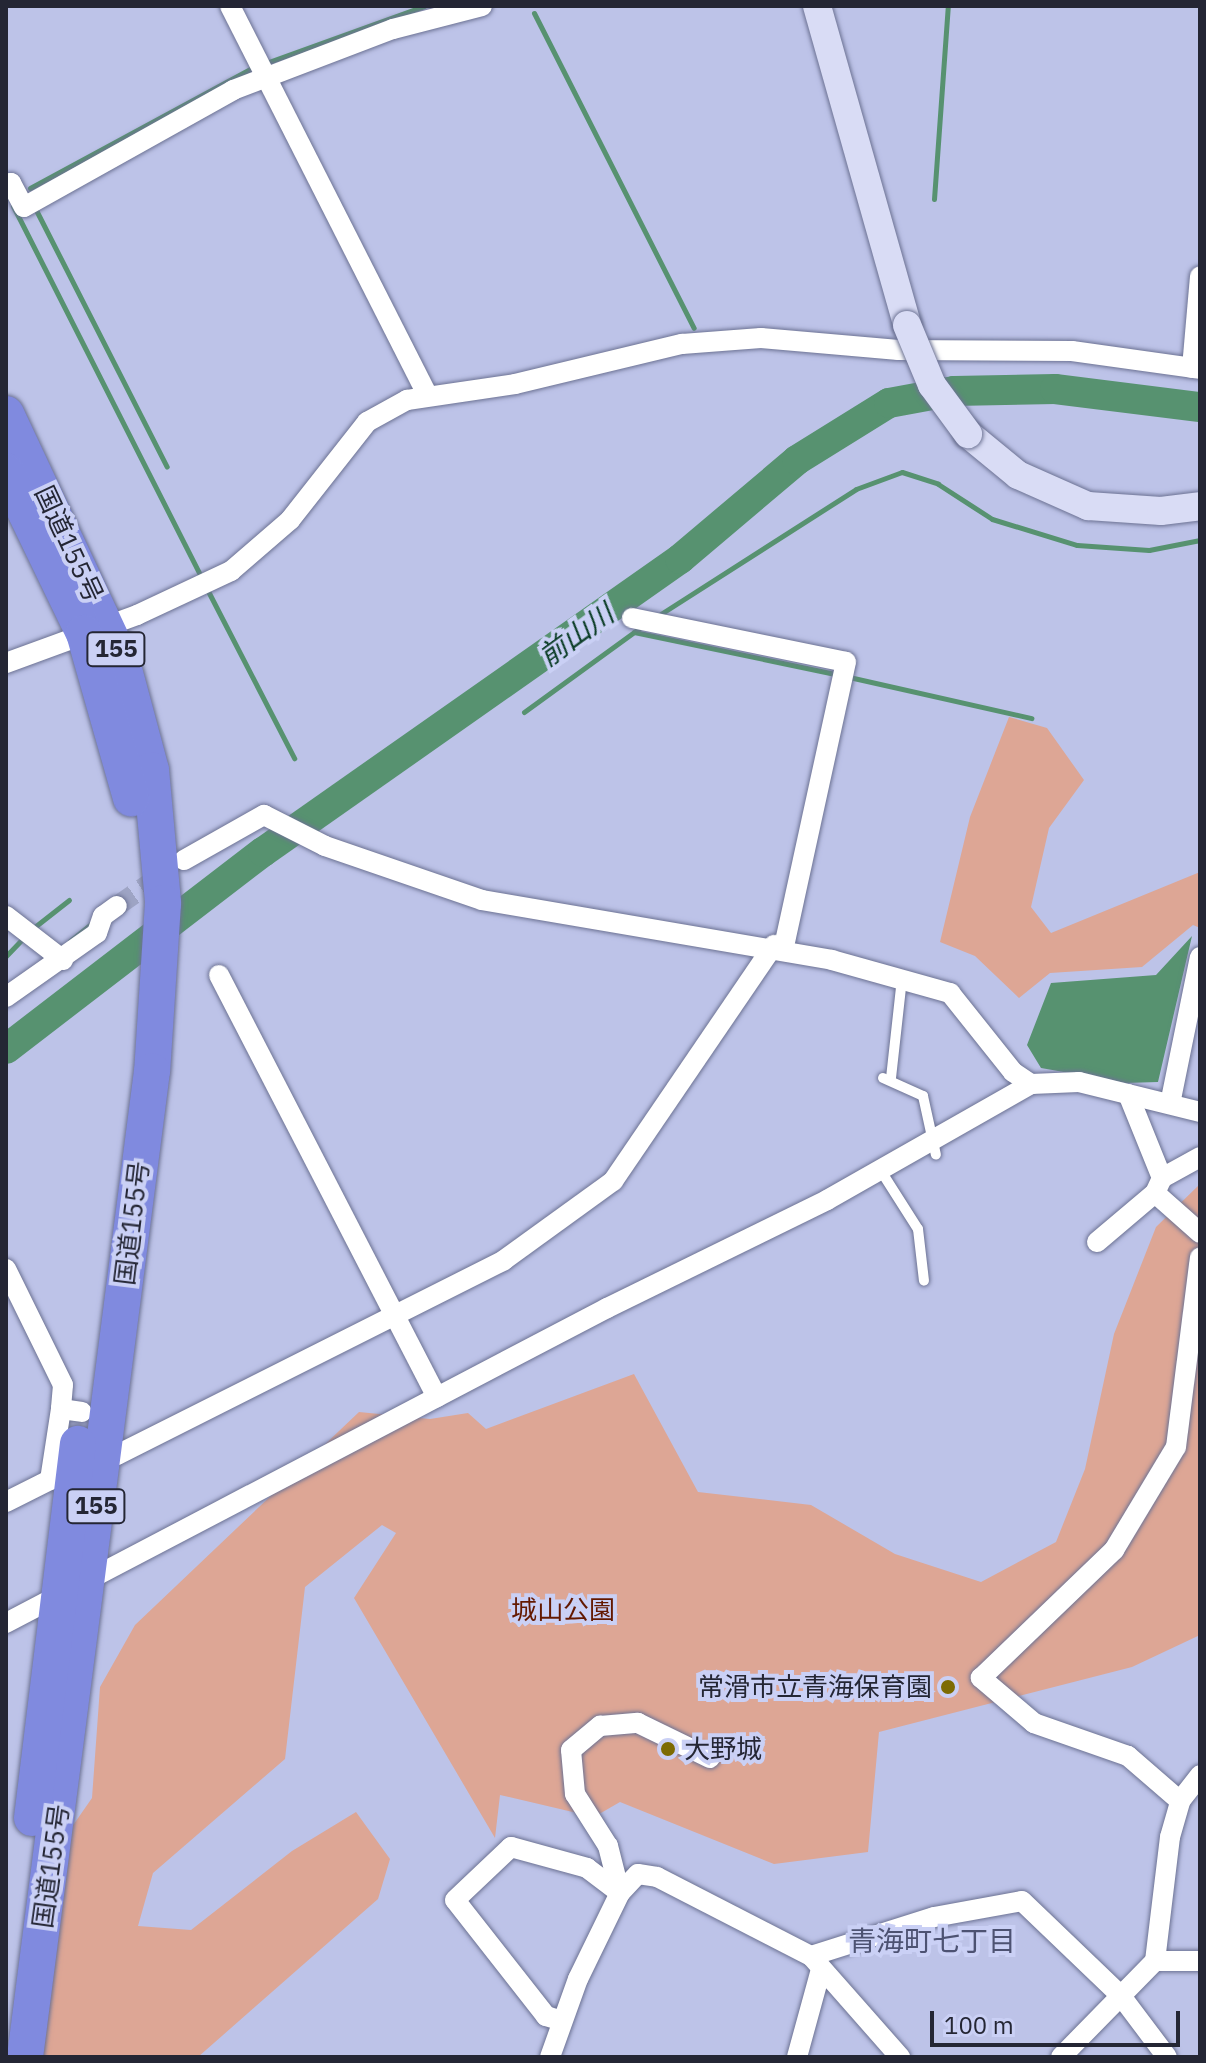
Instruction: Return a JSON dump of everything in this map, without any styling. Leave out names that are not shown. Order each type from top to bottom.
[{"type":"highway","name":"国道155号","points":[[6,414],[95,629],[125,765],[140,909],[149,962],[152,1071],[101,1455],[74,1586],[6,2026]]},
{"type":"highway","name":"国道155号","points":[[6,472],[95,629]]},
{"type":"highway","name":"国道155号","points":[[25,2057],[74,1586],[71,1411],[149,962]]},
{"type":"street","points":[[230,6],[428,396]]},
{"type":"street","points":[[7,186],[24,207],[264,77],[393,29],[482,6]]},
{"type":"street","points":[[817,6],[907,325],[932,385],[968,434],[1018,475],[1088,506],[1161,511],[1200,506]]},
{"type":"street","points":[[6,663],[214,581],[252,556],[290,520],[367,422],[392,405],[428,396],[515,384],[682,344],[761,338],[898,350],[1072,351],[1196,368],[1200,276]]},
{"type":"street","points":[[101,1455],[117,1455],[504,1260],[618,1176],[779,946],[846,662],[632,618]]},
{"type":"street","points":[[184,860],[257,816],[278,820],[315,840],[482,900],[779,946],[902,979],[961,1000],[1013,1072],[1031,1084]]},
{"type":"street","points":[[6,997],[63,960],[97,933],[103,916],[140,909]]},
{"type":"street","points":[[6,916],[63,960]]},
{"type":"street","points":[[1170,1104],[1200,957]]},
{"type":"street","points":[[219,975],[437,1397]]},
{"type":"street","points":[[6,1623],[437,1397],[881,1171],[934,1149],[1031,1084],[1058,1080],[1200,1112]]},
{"type":"street","points":[[1128,1094],[1158,1186],[1200,1233]]},
{"type":"street","points":[[1097,1242],[1158,1186],[1200,1157]]},
{"type":"street","points":[[1180,1801],[1128,1756],[1034,1723],[981,1678],[1114,1550],[1176,1447],[1200,1258]]},
{"type":"street","points":[[6,1269],[63,1385],[71,1411],[50,1480],[6,1502]]},
{"type":"street","points":[[620,1893],[608,1846],[575,1794],[571,1750],[600,1726],[638,1723],[685,1741],[710,1758]]},
{"type":"street","points":[[1061,2057],[1155,1961],[1180,1801],[1200,1775]]},
{"type":"street","points":[[559,2020],[546,2016],[455,1900],[511,1847],[587,1868],[620,1893]]},
{"type":"street","points":[[550,2057],[559,2020],[620,1893],[638,1874],[657,1877],[815,1964],[900,2057]]},
{"type":"street","points":[[815,1964],[934,1917],[1022,1901],[1121,1996],[1167,2057]]},
{"type":"street","points":[[1155,1961],[1200,1961]]},
{"type":"street","points":[[797,2057],[815,1964]]},
{"type":"lane","points":[[902,979],[887,1078],[923,1096],[934,1149]]},
{"type":"lane","points":[[881,1171],[918,1229],[924,1281]]},
{"type":"green space","points":[[1009,717],[1047,728],[1084,780],[1049,828],[1031,907],[1051,933],[1200,872],[1200,928],[1193,925],[1142,967],[1050,973],[1019,998],[975,956],[940,942],[970,817]]},
{"type":"green space","name":"城山公園","points":[[1200,1184],[1200,1635],[1132,1667],[879,1732],[868,1852],[774,1864],[620,1802],[594,1817],[500,1795],[495,1838],[354,1598],[396,1533],[382,1525],[305,1587],[285,1759],[153,1873],[138,1926],[191,1930],[292,1851],[356,1812],[390,1859],[378,1899],[198,2057],[17,2057],[60,1844],[92,1798],[100,1687],[135,1625],[359,1412],[430,1419],[468,1413],[486,1429],[634,1374],[698,1492],[811,1505],[895,1554],[981,1582],[1056,1542],[1085,1469],[1114,1334],[1156,1227]]},
{"type":"shaded area","points":[[1192,936],[1158,1082],[1126,1083],[1041,1068],[1027,1045],[1051,983],[1156,975]]},
{"type":"waterway","points":[[263,64],[424,6]]},
{"type":"waterway","points":[[934,199],[948,6]]},
{"type":"waterway","points":[[534,13],[694,328]]},
{"type":"waterway","points":[[30,188],[254,67]]},
{"type":"waterway","points":[[13,206],[201,576]]},
{"type":"waterway","points":[[36,210],[167,467]]},
{"type":"waterway","name":"前山川","points":[[6,1049],[263,852],[680,559],[797,460],[889,403],[954,391],[1055,389],[1200,407]]},
{"type":"waterway","points":[[656,617],[856,489],[902,472],[938,484],[992,519],[1077,545],[1149,550],[1200,540]]},
{"type":"waterway","points":[[209,593],[294,758]]},
{"type":"waterway","points":[[524,712],[641,627]]},
{"type":"waterway","points":[[634,632],[839,675]]},
{"type":"waterway","points":[[849,677],[1031,718]]},
{"type":"waterway","points":[[32,929],[69,900]]},
{"type":"waterway","points":[[70,941],[91,924]]},
{"type":"waterway","points":[[6,956],[25,936]]},
{"type":"tunnel","points":[[117,906],[166,872]]},
{"type":"place","name":"常滑市立青海保育園","points":[[948,1687]]},
{"type":"place","name":"大野城","points":[[668,1749]]},
{"type":"district","name":"青海町七丁目","points":[[932,1941]]}]
